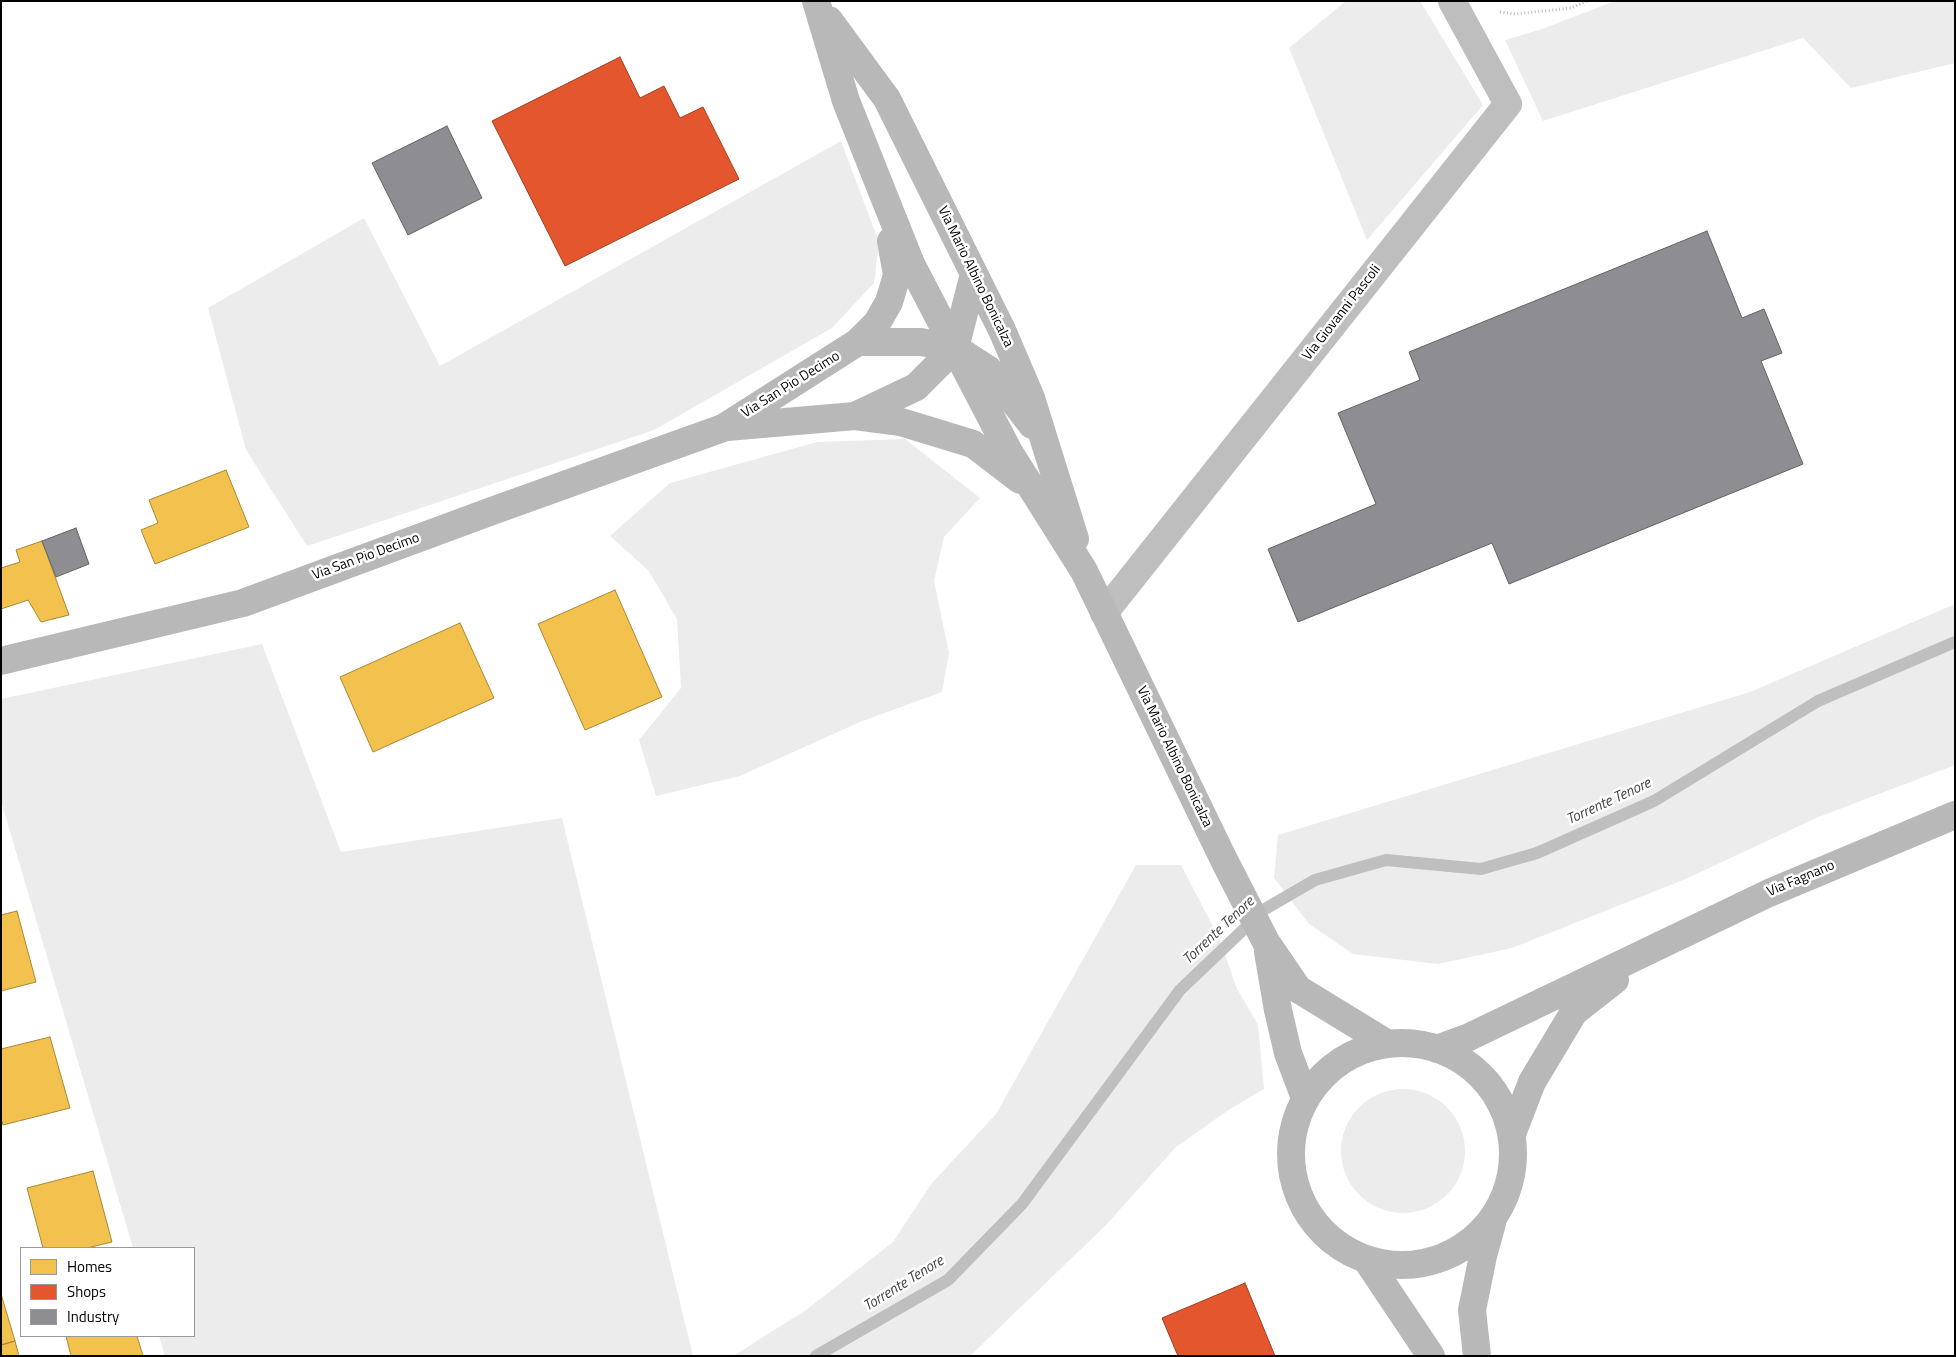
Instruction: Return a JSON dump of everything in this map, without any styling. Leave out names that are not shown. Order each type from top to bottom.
[{"type":"main road","name":"Via Mario Albino Bonicalza","points":[[817,3],[846,101],[911,264],[1010,452],[1084,572],[1266,942],[1298,989],[1383,1041]]},
{"type":"main road","name":"Via Mario Albino Bonicalza","points":[[817,3],[887,99],[1002,330],[1028,390],[1047,444],[1084,572]]},
{"type":"main road","name":"Via San Pio Decimo","points":[[1,661],[243,603],[723,428],[858,342],[877,323],[885,309],[897,275],[884,195]]},
{"type":"main road","points":[[955,348],[974,274]]},
{"type":"main road","points":[[858,342],[921,342],[955,348],[989,370],[1047,444]]},
{"type":"main road","name":"Via San Pio Decimo","points":[[855,416],[916,387],[955,348]]},
{"type":"main road","name":"Via San Pio Decimo","points":[[723,428],[855,416],[901,422],[973,444],[1034,491]]},
{"type":"main road","name":"Via Fagnano","points":[[1437,1049],[1466,1038],[1768,893],[1955,815]]},
{"type":"main road","name":"Via Mario Albino Bonicalza","points":[[1266,942],[1288,1054],[1305,1098]]},
{"type":"main road","name":"Via Fagnano","points":[[1512,1134],[1532,1082],[1574,1012],[1651,950]]},
{"type":"main road","points":[[1477,1356],[1472,1310],[1482,1256],[1492,1223],[1510,1188],[1514,1149],[1510,1124],[1493,1089],[1482,1072],[1460,1059],[1437,1049],[1424,1045],[1383,1041],[1339,1062],[1305,1098],[1291,1135],[1291,1178],[1306,1214],[1333,1244],[1368,1262],[1424,1265],[1461,1250],[1492,1223]]},
{"type":"main road","points":[[1368,1262],[1431,1356]]},
{"type":"street","name":"Via Giovanni Pascoli","points":[[1104,613],[1508,104],[1453,4]]},
{"type":"path","points":[[1453,4],[1515,14],[1572,8],[1587,1]]},
{"type":"shaded area","points":[[1346,1],[1420,1],[1483,105],[1367,240],[1289,48]]},
{"type":"shaded area","points":[[1615,1],[1955,1],[1955,63],[1851,88],[1803,38],[1543,121],[1505,40],[1542,29]]},
{"type":"shaded area","points":[[841,141],[879,242],[874,283],[832,328],[654,430],[307,546],[246,450],[208,308],[364,218],[440,366]]},
{"type":"shaded area","points":[[905,439],[980,498],[944,537],[934,581],[949,653],[942,692],[860,722],[740,776],[656,796],[639,740],[681,688],[677,619],[648,570],[610,536],[670,483],[817,442]]},
{"type":"shaded area","points":[[1955,604],[1955,765],[1816,818],[1688,878],[1512,948],[1438,964],[1353,954],[1309,924],[1274,878],[1278,835],[1750,692]]},
{"type":"shaded area","points":[[262,644],[341,852],[562,818],[693,1356],[165,1356],[159,1337],[195,1337],[195,1247],[133,1247],[1,801],[1,699]]},
{"type":"shaded area","points":[[1136,865],[1181,865],[1221,942],[1236,987],[1258,1025],[1264,1089],[1230,1109],[1176,1147],[1106,1225],[970,1356],[733,1356],[806,1310],[893,1242],[932,1183],[996,1114]]},
{"type":"shaded area","points":[[1403,1089],[1427,1093],[1447,1107],[1461,1127],[1465,1151],[1461,1175],[1447,1195],[1427,1209],[1403,1213],[1379,1209],[1359,1195],[1345,1175],[1341,1151],[1345,1127],[1359,1107],[1379,1093]]},
{"type":"building: Homes","points":[[226,470],[249,527],[155,564],[141,530],[158,523],[149,500]]},
{"type":"building: Homes","points":[[42,541],[69,615],[41,622],[28,600],[1,609],[1,568],[20,562],[16,550]]},
{"type":"building: Homes","points":[[615,590],[662,697],[585,730],[538,624]]},
{"type":"building: Homes","points":[[460,623],[494,698],[373,752],[340,677]]},
{"type":"building: Homes","points":[[17,911],[36,982],[1,991],[1,915]]},
{"type":"building: Homes","points":[[50,1037],[70,1108],[3,1125],[1,1119],[1,1049]]},
{"type":"building: Homes","points":[[93,1171],[112,1242],[91,1247],[43,1247],[27,1188]]},
{"type":"building: Homes","points":[[1,1294],[15,1341],[1,1345]]},
{"type":"building: Homes","points":[[66,1337],[137,1337],[143,1356],[71,1356]]},
{"type":"building: Homes","points":[[15,1341],[19,1356],[1,1356],[1,1345]]},
{"type":"building: Shops","points":[[620,57],[640,98],[664,86],[680,118],[703,107],[739,179],[565,266],[492,121]]},
{"type":"building: Shops","points":[[1245,1283],[1275,1356],[1178,1356],[1162,1318]]},
{"type":"building: Industry","points":[[447,126],[482,198],[408,235],[372,163]]},
{"type":"building: Industry","points":[[1707,231],[1742,318],[1764,309],[1782,353],[1761,361],[1803,464],[1509,584],[1492,543],[1298,622],[1268,549],[1376,504],[1338,413],[1420,380],[1409,352]]},
{"type":"building: Industry","points":[[76,528],[89,564],[56,577],[42,541]]},
{"type":"waterway","name":"Torrente Tenore","points":[[816,1356],[948,1280],[1022,1204],[1180,990],[1265,909],[1315,880],[1386,860],[1481,869],[1537,853],[1654,801],[1818,701],[1955,642]]}]
